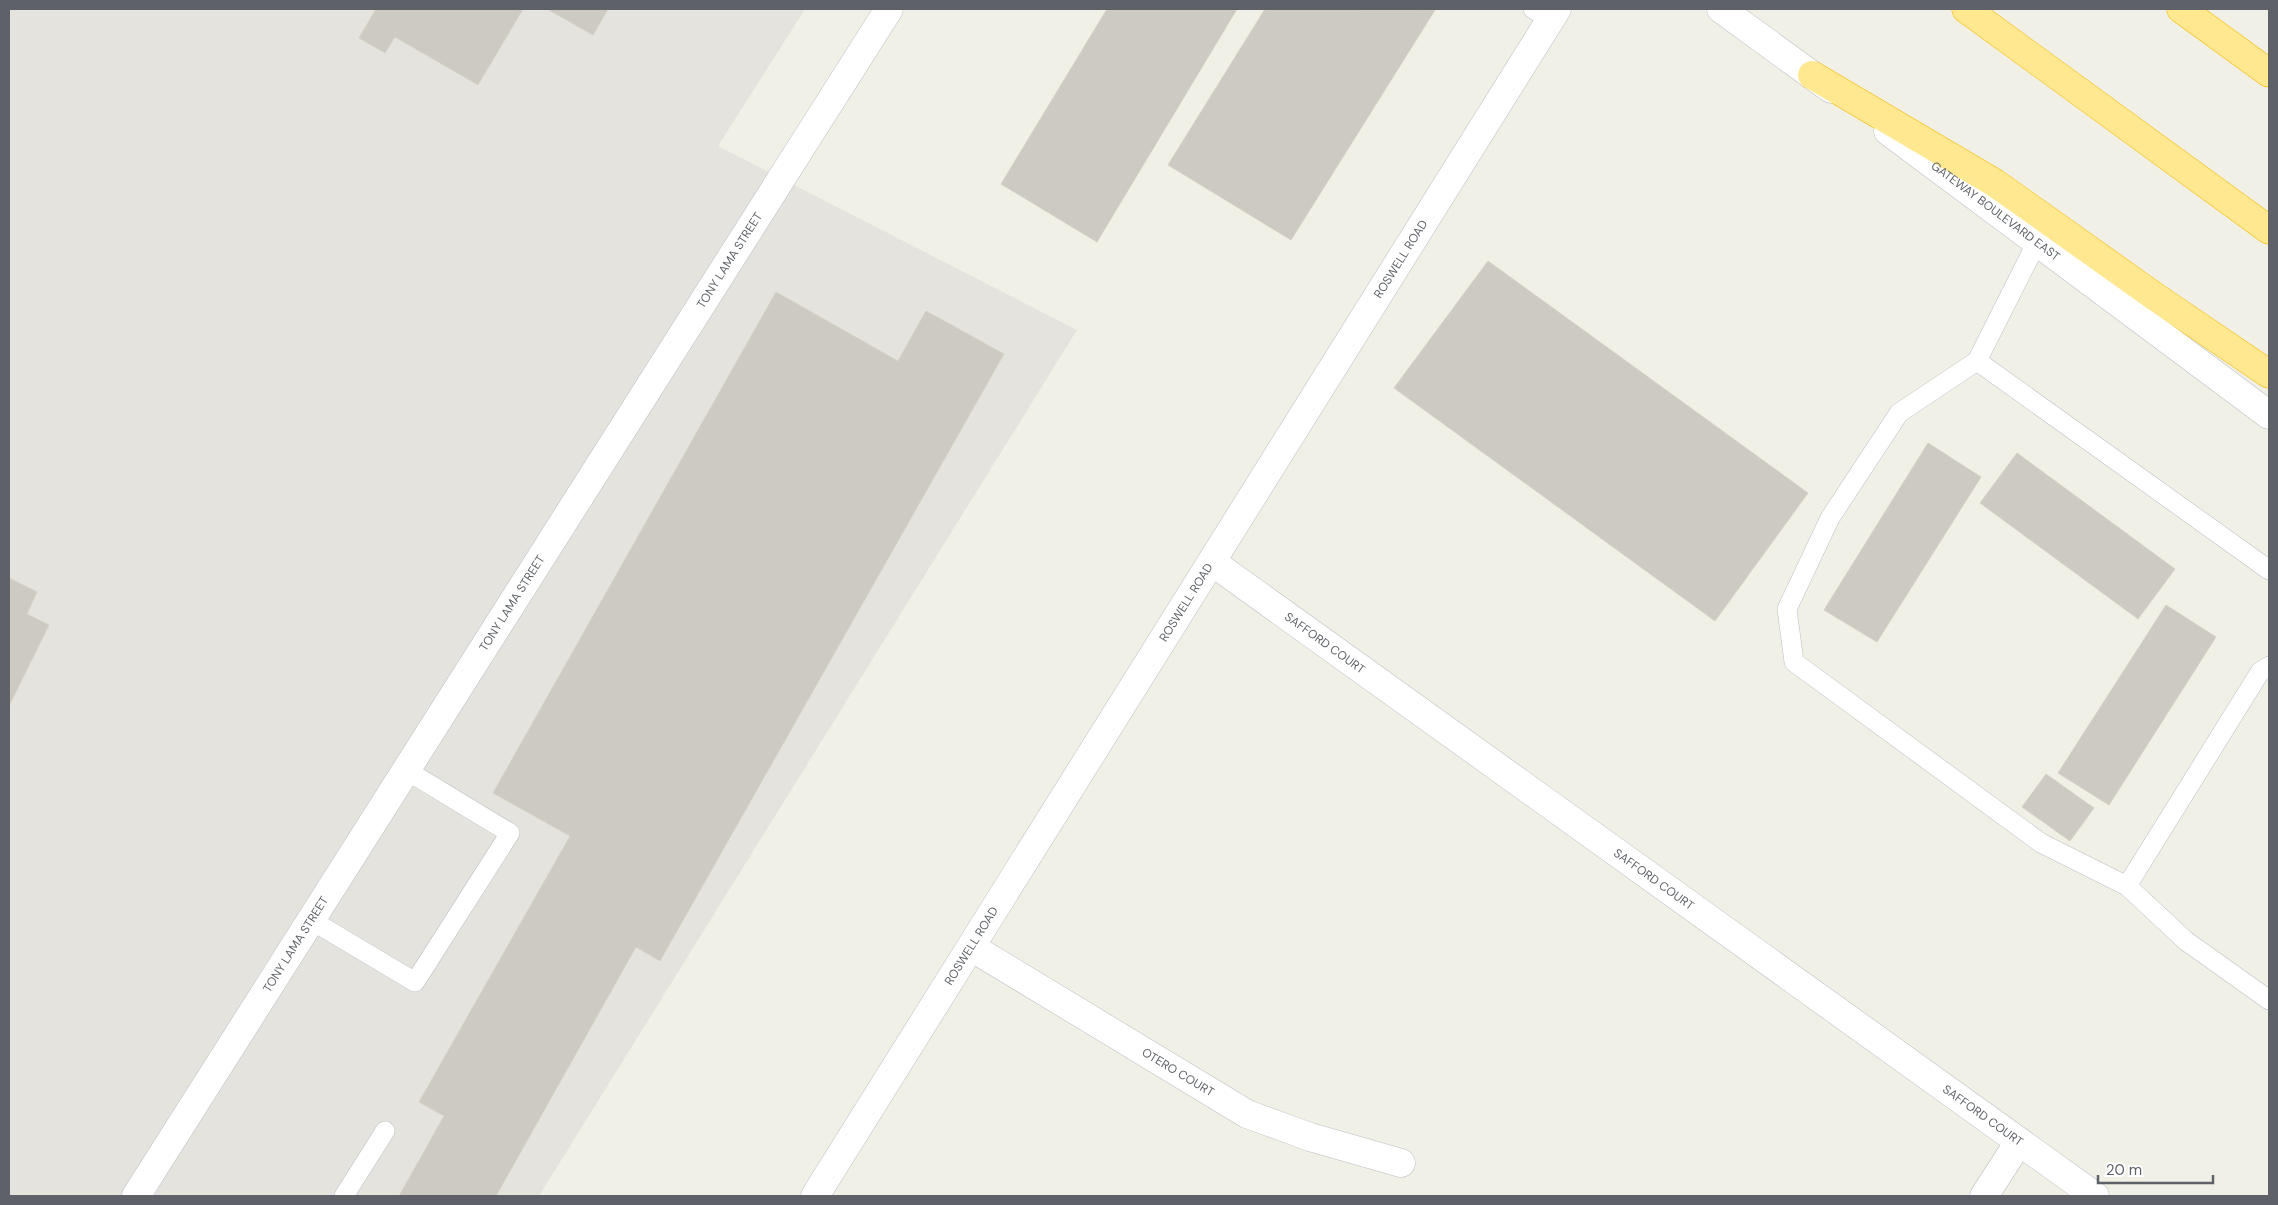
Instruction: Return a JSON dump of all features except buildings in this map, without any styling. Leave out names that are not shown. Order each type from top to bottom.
[{"type":"highway","points":[[1966,9],[2269,230]]},
{"type":"highway","points":[[2181,9],[2269,73]]},
{"type":"highway","points":[[1812,75],[1995,183],[2043,231],[2269,374]]},
{"type":"street","name":"TONY LAMA STREET","points":[[136,1196],[889,9]]},
{"type":"street","points":[[1721,9],[1812,75]]},
{"type":"street","name":"ROSWELL ROAD","points":[[815,1196],[1212,562],[1547,13]]},
{"type":"street","name":"GATEWAY BOULEVARD EAST","points":[[2043,231],[2269,415]]},
{"type":"street","name":"SAFFORD COURT","points":[[1212,562],[2095,1196]]},
{"type":"street","name":"OTERO COURT","points":[[970,947],[1247,1114],[1310,1137],[1401,1164]]},
{"type":"street","points":[[1984,1196],[2019,1142]]},
{"type":"lane","points":[[2043,231],[1977,361],[1899,413],[1830,518],[1787,609],[1794,662],[2041,843],[2127,886],[2186,941],[2269,1000]]},
{"type":"lane","points":[[1977,361],[2269,570]]},
{"type":"lane","points":[[2127,886],[2260,672],[2269,666]]},
{"type":"lane","points":[[311,920],[415,982],[510,833],[406,770]]},
{"type":"lane","points":[[344,1196],[385,1132]]},
{"type":"shaded area","points":[[9,9],[805,9],[718,146],[1077,330],[539,1196],[9,1196]]}]
